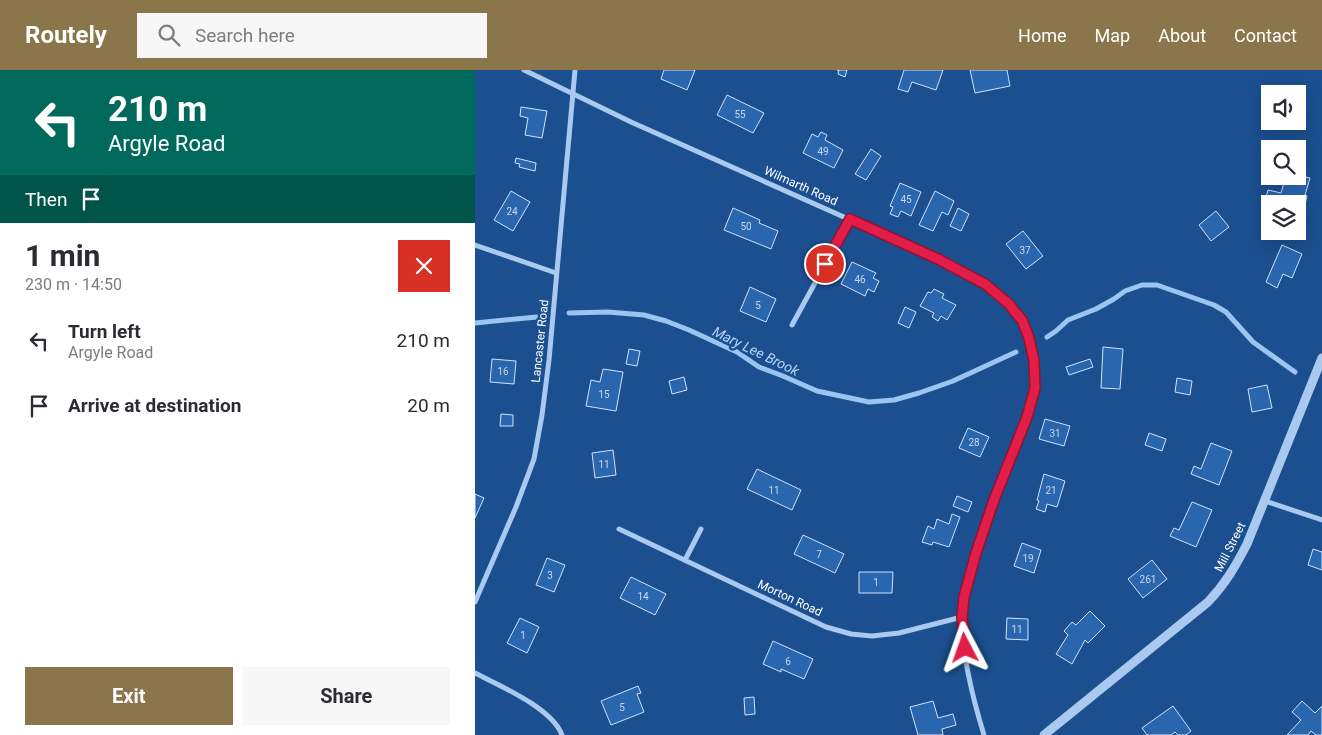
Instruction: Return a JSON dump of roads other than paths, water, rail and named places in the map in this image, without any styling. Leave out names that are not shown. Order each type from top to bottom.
[{"type":"street","name":"Wilmarth Road","points":[[524,70],[631,122],[938,259],[985,284],[1009,304],[1022,320],[1029,338],[1034,361],[1035,388],[1027,417],[994,500],[976,553],[964,597],[962,617],[974,702],[984,735]]},
{"type":"street","name":"Lancaster Road","points":[[475,602],[516,507],[534,459],[549,360],[575,70]]},
{"type":"street","points":[[792,325],[850,219]]},
{"type":"street","points":[[475,245],[556,273]]},
{"type":"street","name":"Mill Street","points":[[1044,735],[1208,602],[1223,586],[1247,544],[1322,358]]},
{"type":"street","points":[[1265,501],[1322,520]]},
{"type":"street","name":"Morton Road","points":[[619,529],[827,627],[851,634],[872,636],[899,633],[962,617]]},
{"type":"street","points":[[685,560],[701,529]]},
{"type":"street","points":[[475,673],[537,707],[551,719],[562,735]]},
{"type":"waterway","name":"Mary Lee Brook","points":[[1047,337],[1068,320],[1096,309],[1125,291],[1142,285],[1157,285],[1214,305],[1226,312],[1253,342],[1295,372]]},
{"type":"waterway","name":"Mary Lee Brook","points":[[569,313],[608,312],[644,315],[666,321],[737,352],[759,367],[817,391],[869,402],[894,400],[919,393],[953,381],[1016,352]]},
{"type":"waterway","name":"Mary Lee Brook","points":[[475,323],[537,317]]}]
